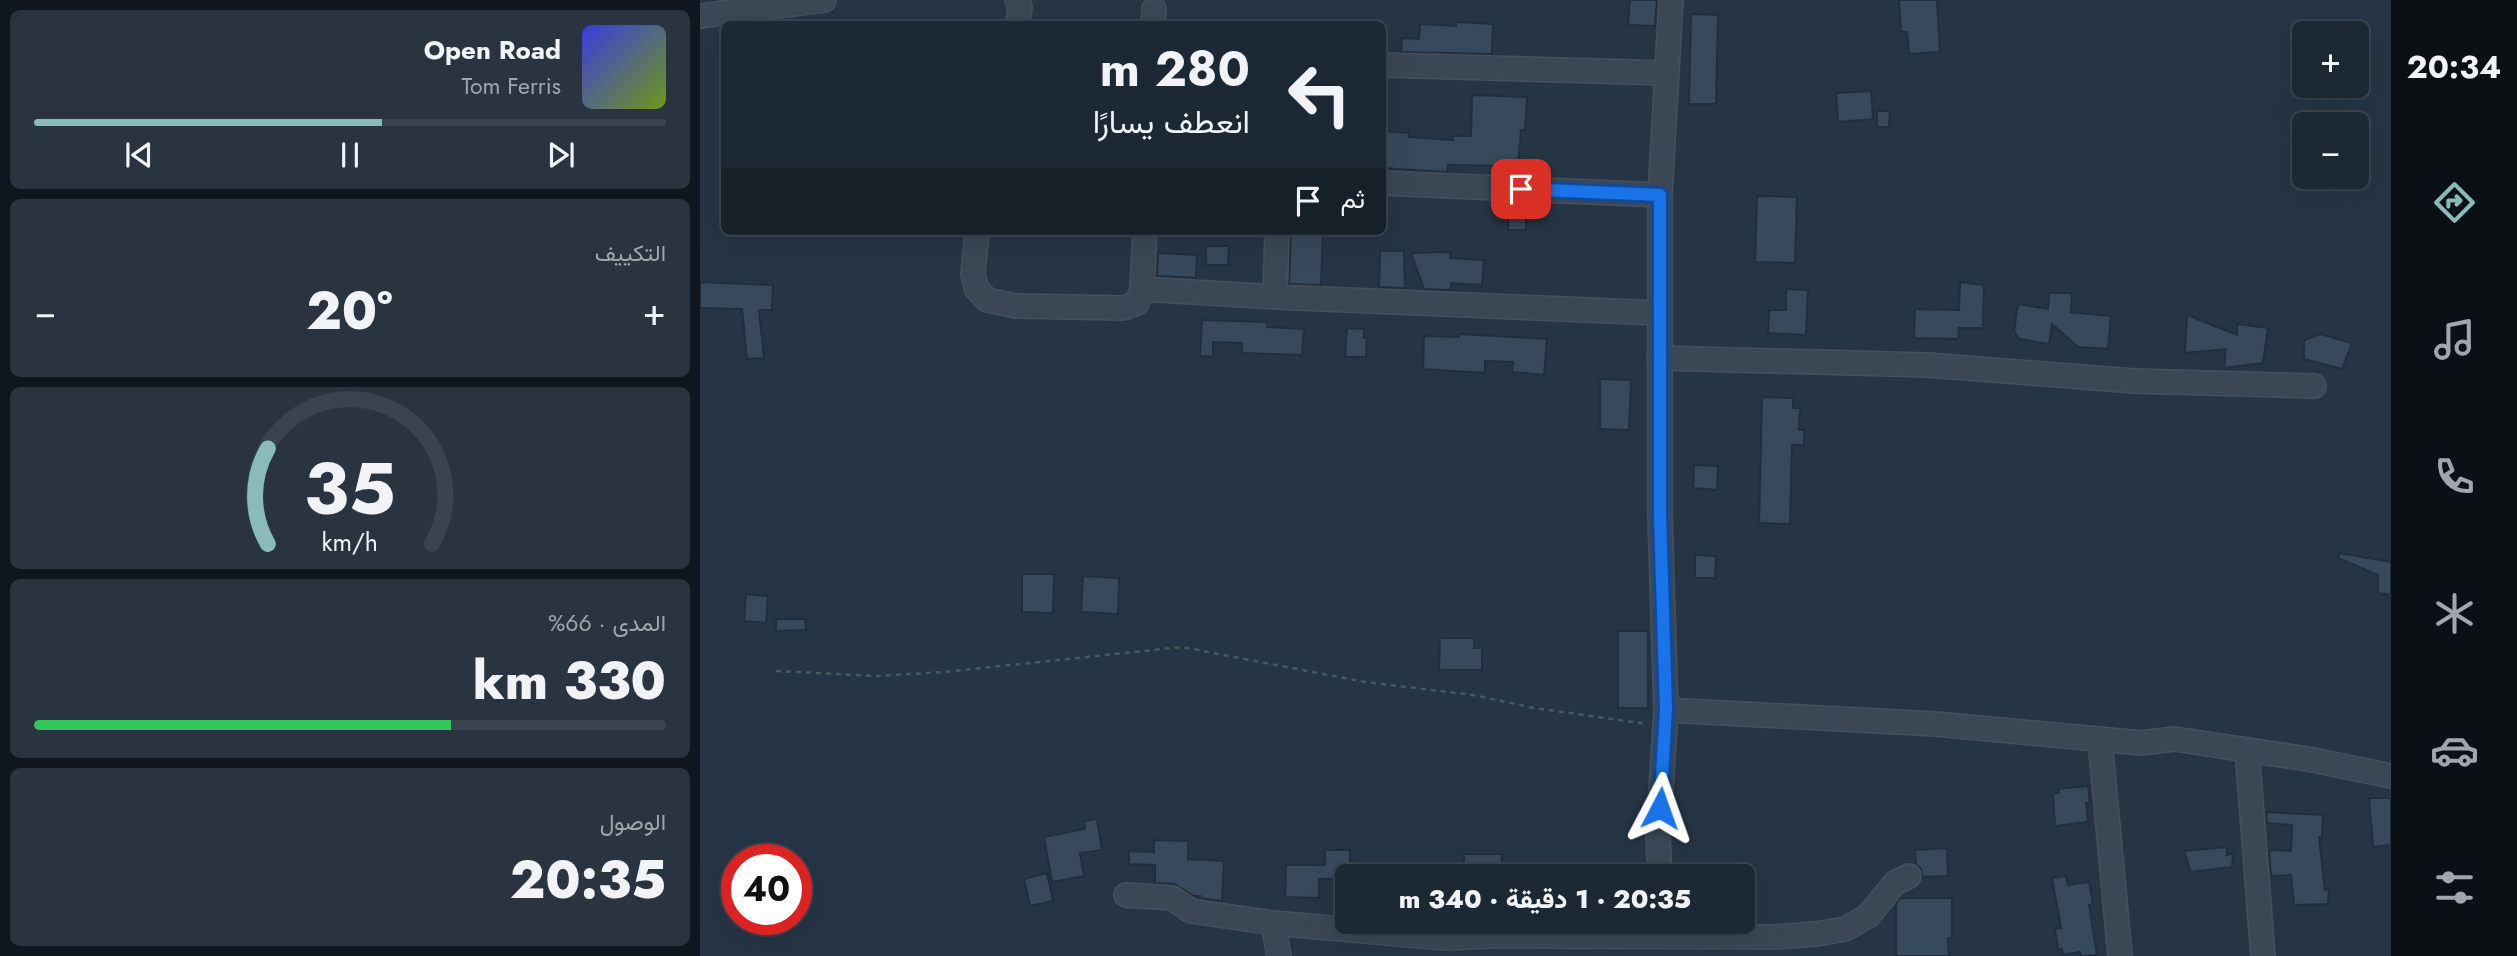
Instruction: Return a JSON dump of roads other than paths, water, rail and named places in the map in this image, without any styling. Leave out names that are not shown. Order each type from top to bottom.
[{"type":"street","points":[[700,16],[824,0]]},
{"type":"street","points":[[1017,0],[1020,7],[1018,21]]},
{"type":"street","points":[[1659,864],[1658,836],[1666,718],[1660,516],[1660,195],[1671,0]]},
{"type":"street","points":[[1386,65],[1666,73]]},
{"type":"street","points":[[1386,183],[1660,195]]},
{"type":"street","points":[[977,235],[973,274],[976,288],[987,300],[1016,306],[1123,308],[1138,303],[1142,289],[1145,235]]},
{"type":"street","points":[[1275,297],[1277,235]]},
{"type":"street","points":[[1142,289],[1659,313]]},
{"type":"street","points":[[1659,358],[1928,365],[2134,381],[2314,386]]},
{"type":"street","points":[[1666,718],[1936,724],[2141,743],[2174,738],[2391,776]]},
{"type":"street","points":[[2101,740],[2120,956]]},
{"type":"street","points":[[2247,750],[2263,956]]},
{"type":"street","points":[[1126,895],[1172,898],[1191,911],[1273,923],[1444,938],[1774,937],[1845,929],[1868,916],[1895,883],[1909,876]]},
{"type":"street","points":[[1273,923],[1279,956]]}]
